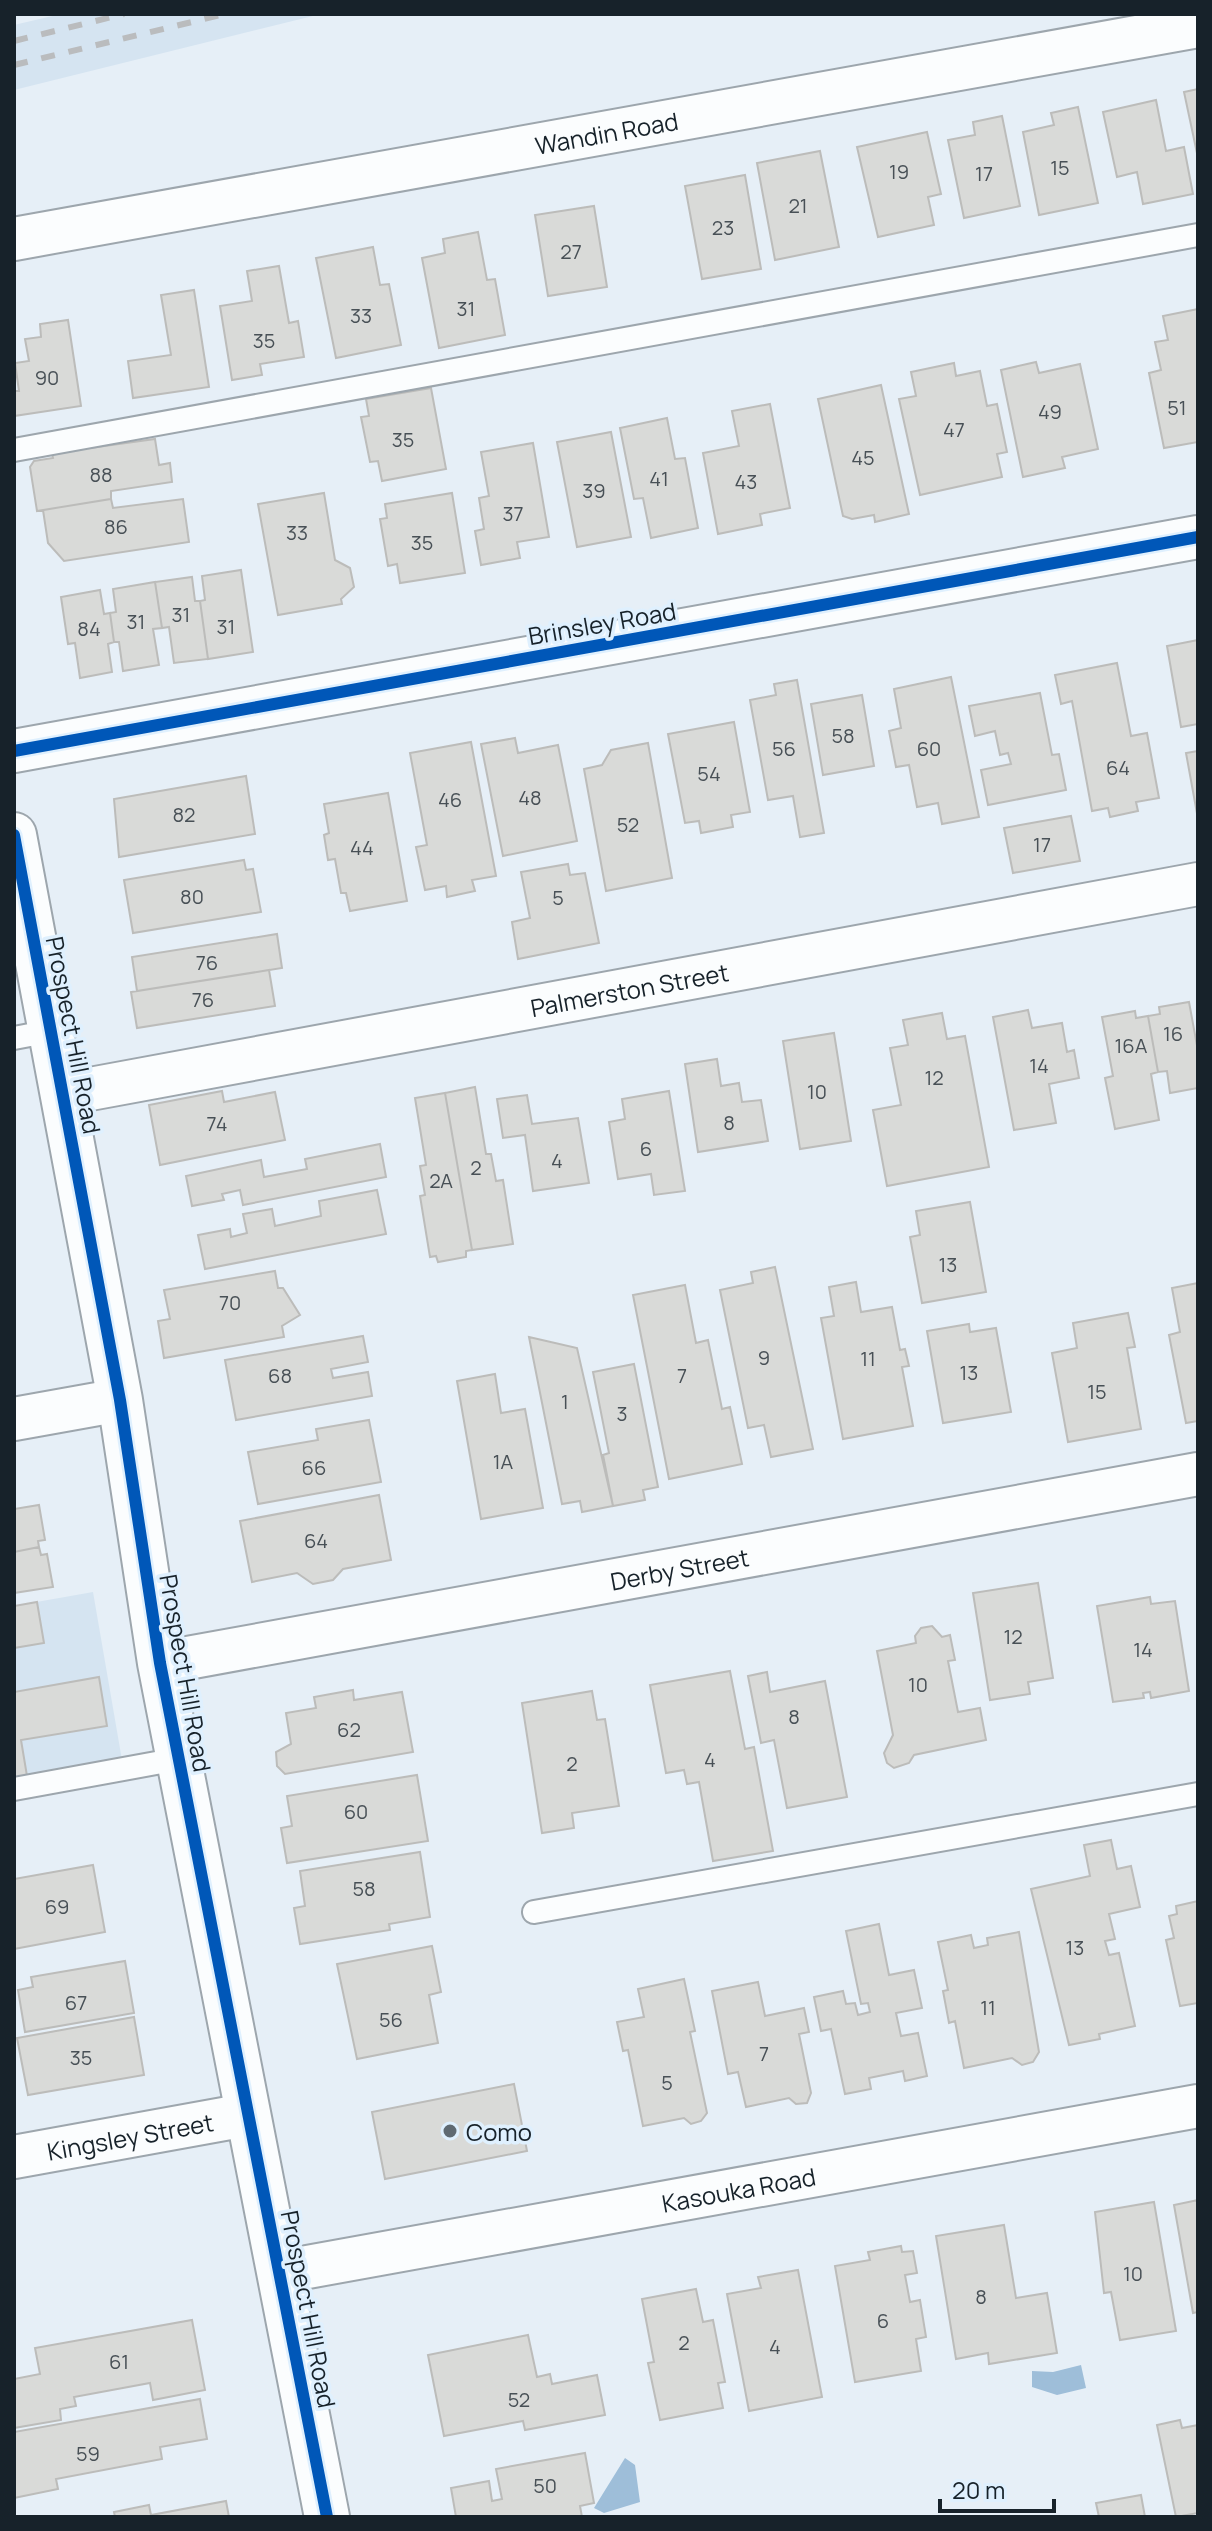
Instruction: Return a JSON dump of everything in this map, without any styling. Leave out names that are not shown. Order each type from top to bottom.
[{"type":"street","name":"Wandin Road","points":[[14,239],[1198,26]]},
{"type":"street","name":"Brinsley Road","points":[[14,751],[1198,537]]},
{"type":"street","name":"Prospect Hill Road","points":[[14,835],[32,1034],[63,1094],[120,1400],[160,1663],[327,2517]]},
{"type":"street","name":"Palmerston Street","points":[[63,1094],[1198,884]]},
{"type":"street","points":[[14,1419],[120,1400]]},
{"type":"street","name":"Derby Street","points":[[160,1663],[1198,1474]]},
{"type":"street","name":"Kasouka Road","points":[[280,2272],[1198,2106]]},
{"type":"street","name":"Kingsley Street","points":[[14,2157],[246,2115]]},
{"type":"lane","points":[[14,450],[1198,235]]},
{"type":"lane","points":[[14,1789],[178,1759]]},
{"type":"lane","points":[[534,1912],[1198,1794]]},
{"type":"shaded area","points":[[61,14],[321,14],[14,90],[14,25]]},
{"type":"shaded area","points":[[93,1592],[123,1766],[14,1785],[14,1606]]},
{"type":"water","points":[[1081,2365],[1086,2388],[1057,2395],[1032,2387],[1032,2371],[1053,2372]]},
{"type":"water","points":[[625,2458],[635,2465],[640,2502],[604,2513],[594,2508]]},
{"type":"building","points":[[1198,89],[1198,158],[1184,92]]},
{"type":"building","points":[[1156,100],[1166,151],[1184,147],[1193,194],[1143,204],[1137,172],[1117,177],[1103,112]]},
{"type":"building","points":[[1078,107],[1098,203],[1039,215],[1023,132],[1054,125],[1051,113]]},
{"type":"building","points":[[1002,116],[1020,206],[964,218],[948,140],[975,135],[973,122]]},
{"type":"building","points":[[927,132],[941,194],[928,197],[934,225],[878,237],[857,147]]},
{"type":"building","points":[[820,151],[839,247],[775,260],[757,163]]},
{"type":"building","points":[[745,175],[761,269],[702,279],[685,186]]},
{"type":"building","points":[[594,206],[607,287],[548,296],[535,215]]},
{"type":"building","points":[[478,232],[487,280],[495,279],[505,335],[439,348],[422,258],[445,253],[443,239]]},
{"type":"building","points":[[373,247],[380,285],[389,284],[401,345],[336,358],[316,258]]},
{"type":"building","points":[[279,266],[289,323],[298,321],[304,357],[260,364],[262,375],[232,380],[220,306],[252,301],[247,271]]},
{"type":"building","points":[[194,290],[209,387],[133,398],[128,361],[171,355],[161,295]]},
{"type":"building","points":[[1198,309],[1198,442],[1164,448],[1149,373],[1161,370],[1155,342],[1168,340],[1163,316]]},
{"type":"building","points":[[68,320],[81,406],[14,416],[14,391],[19,391],[15,363],[29,361],[25,339],[41,337],[40,324]]},
{"type":"building","points":[[1036,362],[1039,373],[1080,364],[1098,449],[1062,457],[1065,468],[1023,477],[1001,370]]},
{"type":"building","points":[[954,363],[956,376],[980,371],[987,406],[997,404],[1007,452],[997,454],[1002,477],[920,495],[899,399],[916,396],[911,372]]},
{"type":"building","points":[[881,385],[909,514],[875,522],[874,515],[852,519],[843,516],[818,399]]},
{"type":"building","points":[[431,388],[446,469],[382,481],[378,461],[370,462],[361,417],[369,416],[366,399]]},
{"type":"building","points":[[770,404],[790,508],[760,514],[762,525],[718,534],[703,453],[739,446],[732,411]]},
{"type":"building","points":[[667,418],[675,459],[685,458],[698,528],[651,538],[643,498],[634,499],[620,428]]},
{"type":"building","points":[[611,432],[631,537],[577,547],[557,442]]},
{"type":"building","points":[[155,439],[159,465],[170,463],[172,482],[111,491],[111,499],[37,511],[30,467],[34,461],[53,458],[51,449],[90,443],[91,448]]},
{"type":"building","points":[[533,443],[549,537],[517,542],[520,558],[481,565],[475,531],[484,529],[479,498],[489,496],[481,452]]},
{"type":"building","points":[[324,493],[335,560],[350,568],[354,587],[341,599],[342,604],[278,615],[258,504]]},
{"type":"building","points":[[452,493],[465,573],[400,583],[397,564],[388,566],[380,519],[387,518],[385,504]]},
{"type":"building","points":[[111,499],[113,508],[183,499],[189,542],[64,561],[48,543],[43,510]]},
{"type":"building","points":[[241,570],[253,652],[208,659],[200,601],[205,600],[202,576]]},
{"type":"building","points":[[192,577],[195,601],[200,601],[208,659],[174,663],[169,627],[162,628],[155,582]]},
{"type":"building","points":[[155,582],[162,628],[153,629],[159,665],[123,671],[119,642],[114,642],[110,613],[116,612],[113,589]]},
{"type":"building","points":[[100,590],[104,614],[110,613],[114,642],[108,644],[112,672],[80,678],[75,643],[68,644],[61,597]]},
{"type":"building","points":[[1198,640],[1198,724],[1181,727],[1167,646]]},
{"type":"building","points":[[1117,663],[1131,736],[1147,733],[1159,798],[1136,802],[1138,811],[1110,817],[1108,808],[1092,811],[1072,701],[1061,704],[1055,675]]},
{"type":"building","points":[[951,677],[979,817],[942,824],[938,803],[917,807],[909,765],[896,767],[889,731],[901,728],[894,689]]},
{"type":"building","points":[[797,680],[824,833],[800,837],[793,796],[768,800],[750,700],[776,695],[774,684]]},
{"type":"building","points":[[1040,693],[1052,755],[1059,754],[1066,790],[988,805],[981,770],[1011,764],[1008,753],[1000,755],[995,731],[975,736],[969,706]]},
{"type":"building","points":[[862,695],[874,766],[823,775],[811,704]]},
{"type":"building","points":[[734,722],[750,812],[731,815],[733,827],[701,833],[699,821],[685,823],[668,734]]},
{"type":"building","points":[[515,738],[518,753],[558,745],[577,841],[503,856],[481,744]]},
{"type":"building","points":[[471,742],[496,876],[472,880],[475,891],[447,897],[446,886],[425,890],[416,847],[427,845],[410,753]]},
{"type":"building","points":[[648,743],[672,878],[606,891],[584,769],[602,765],[611,750]]},
{"type":"building","points":[[1198,751],[1198,819],[1186,753]]},
{"type":"building","points":[[246,776],[255,834],[119,857],[114,799]]},
{"type":"building","points":[[388,793],[407,901],[350,911],[346,893],[341,893],[335,859],[328,860],[324,835],[329,833],[324,804]]},
{"type":"building","points":[[1071,816],[1080,861],[1013,873],[1004,828]]},
{"type":"building","points":[[244,860],[246,870],[253,869],[261,912],[133,933],[124,880]]},
{"type":"building","points":[[568,864],[570,875],[585,873],[599,943],[518,959],[512,922],[530,918],[521,872]]},
{"type":"building","points":[[277,934],[282,968],[137,991],[132,957]]},
{"type":"building","points":[[269,970],[275,1006],[137,1028],[131,992]]},
{"type":"building","points":[[1189,1002],[1198,1051],[1198,1088],[1170,1093],[1167,1071],[1158,1072],[1148,1016],[1160,1014],[1159,1007]]},
{"type":"building","points":[[1028,1010],[1032,1028],[1062,1023],[1067,1052],[1074,1050],[1079,1078],[1049,1084],[1056,1123],[1014,1130],[993,1017]]},
{"type":"building","points":[[1135,1011],[1136,1018],[1148,1016],[1158,1072],[1151,1074],[1159,1120],[1115,1129],[1105,1078],[1113,1076],[1102,1017]]},
{"type":"building","points":[[942,1013],[947,1039],[965,1036],[989,1167],[887,1186],[873,1110],[901,1105],[890,1048],[908,1045],[903,1020]]},
{"type":"building","points":[[834,1033],[851,1141],[800,1149],[783,1041]]},
{"type":"building","points":[[717,1059],[721,1086],[739,1083],[742,1102],[761,1100],[768,1141],[698,1152],[685,1064]]},
{"type":"building","points":[[475,1087],[486,1154],[491,1154],[496,1181],[503,1180],[513,1244],[472,1250],[445,1093]]},
{"type":"building","points":[[222,1091],[224,1102],[275,1092],[285,1140],[160,1165],[149,1105]]},
{"type":"building","points":[[669,1091],[685,1191],[654,1195],[651,1174],[618,1179],[609,1122],[625,1119],[622,1099]]},
{"type":"building","points":[[445,1093],[472,1250],[466,1251],[466,1257],[438,1262],[436,1256],[430,1257],[420,1196],[425,1195],[420,1166],[426,1165],[415,1098]]},
{"type":"building","points":[[527,1095],[532,1124],[578,1118],[589,1183],[533,1191],[525,1135],[503,1138],[497,1099]]},
{"type":"building","points":[[380,1144],[386,1177],[243,1205],[240,1190],[222,1194],[224,1200],[192,1206],[186,1176],[261,1160],[264,1177],[307,1169],[305,1159]]},
{"type":"building","points":[[377,1190],[386,1234],[205,1269],[198,1235],[230,1229],[231,1237],[247,1233],[243,1214],[272,1209],[275,1226],[321,1216],[319,1201]]},
{"type":"building","points":[[970,1202],[986,1292],[922,1303],[910,1237],[920,1235],[916,1211]]},
{"type":"building","points":[[775,1267],[813,1449],[771,1457],[764,1425],[748,1428],[720,1290],[753,1283],[751,1272]]},
{"type":"building","points":[[275,1271],[278,1288],[283,1288],[300,1315],[282,1326],[284,1337],[164,1358],[158,1321],[170,1319],[164,1290]]},
{"type":"building","points":[[856,1282],[861,1312],[892,1307],[900,1350],[905,1349],[909,1366],[902,1367],[913,1426],[843,1439],[821,1318],[834,1316],[829,1287]]},
{"type":"building","points":[[1198,1283],[1198,1421],[1186,1423],[1169,1335],[1180,1332],[1172,1288]]},
{"type":"building","points":[[685,1285],[696,1343],[708,1340],[722,1409],[730,1407],[742,1464],[669,1479],[633,1295]]},
{"type":"building","points":[[1128,1313],[1135,1347],[1127,1348],[1141,1429],[1068,1442],[1052,1353],[1077,1348],[1073,1323]]},
{"type":"building","points":[[969,1324],[970,1332],[996,1328],[1011,1412],[943,1423],[927,1331]]},
{"type":"building","points":[[363,1336],[368,1362],[331,1369],[333,1378],[368,1372],[372,1396],[236,1420],[225,1360]]},
{"type":"building","points":[[529,1337],[577,1348],[613,1506],[582,1512],[580,1501],[562,1504]]},
{"type":"building","points":[[634,1364],[658,1487],[643,1490],[645,1500],[613,1506],[603,1455],[609,1453],[593,1372]]},
{"type":"building","points":[[495,1374],[501,1413],[525,1409],[543,1508],[481,1519],[457,1381]]},
{"type":"building","points":[[369,1420],[381,1482],[258,1504],[248,1452],[318,1440],[316,1429]]},
{"type":"building","points":[[379,1495],[391,1560],[343,1569],[333,1580],[313,1584],[297,1573],[252,1582],[240,1521]]},
{"type":"building","points":[[39,1505],[45,1540],[38,1541],[39,1547],[14,1552],[14,1509]]},
{"type":"building","points":[[39,1547],[41,1555],[47,1554],[53,1587],[14,1593],[14,1552]]},
{"type":"building","points":[[1038,1583],[1053,1678],[1028,1682],[1030,1694],[990,1700],[973,1593]]},
{"type":"building","points":[[1150,1597],[1151,1604],[1175,1601],[1189,1691],[1151,1698],[1150,1692],[1143,1693],[1144,1698],[1113,1702],[1097,1606]]},
{"type":"building","points":[[37,1602],[44,1643],[14,1648],[14,1606]]},
{"type":"building","points":[[932,1626],[942,1637],[950,1635],[955,1660],[948,1661],[958,1712],[980,1708],[986,1740],[914,1755],[909,1763],[894,1768],[887,1763],[884,1753],[893,1735],[877,1651],[916,1643],[915,1636],[921,1628]]},
{"type":"building","points":[[730,1671],[745,1749],[754,1747],[773,1851],[713,1861],[699,1782],[687,1784],[684,1770],[666,1773],[650,1685]]},
{"type":"building","points":[[767,1672],[770,1692],[825,1681],[847,1797],[787,1808],[774,1740],[761,1743],[748,1676]]},
{"type":"building","points":[[99,1677],[107,1726],[21,1740],[28,1782],[14,1785],[14,1692]]},
{"type":"building","points":[[353,1690],[354,1700],[402,1692],[413,1752],[285,1774],[277,1766],[276,1752],[291,1744],[286,1713],[316,1708],[314,1697]]},
{"type":"building","points":[[592,1691],[597,1720],[605,1719],[619,1806],[572,1813],[574,1828],[542,1833],[522,1703]]},
{"type":"building","points":[[417,1775],[428,1841],[287,1863],[281,1828],[292,1826],[287,1796]]},
{"type":"building","points":[[1111,1840],[1117,1869],[1131,1866],[1140,1907],[1109,1914],[1115,1939],[1105,1941],[1109,1955],[1119,1953],[1135,2026],[1099,2034],[1100,2039],[1069,2045],[1031,1889],[1090,1876],[1084,1845]]},
{"type":"building","points":[[420,1852],[430,1917],[389,1924],[390,1930],[300,1944],[294,1908],[305,1906],[300,1871]]},
{"type":"building","points":[[93,1865],[105,1932],[14,1949],[14,1879]]},
{"type":"building","points":[[1198,1901],[1198,2003],[1180,2006],[1166,1940],[1174,1938],[1169,1916],[1177,1914],[1176,1906]]},
{"type":"building","points":[[879,1924],[889,1975],[914,1970],[922,2008],[896,2013],[901,2036],[918,2033],[927,2076],[905,2081],[903,2071],[869,2078],[871,2089],[845,2094],[831,2029],[821,2031],[814,1997],[843,1991],[846,2004],[855,2003],[858,2015],[870,2012],[868,2003],[861,2004],[846,1931]]},
{"type":"building","points":[[1019,1932],[1039,2052],[1033,2062],[1022,2065],[1012,2058],[964,2068],[955,2021],[949,2023],[943,1991],[948,1990],[938,1942],[971,1935],[974,1948],[988,1945],[987,1938]]},
{"type":"building","points":[[432,1946],[441,1992],[429,1995],[438,2043],[357,2059],[337,1964]]},
{"type":"building","points":[[125,1961],[134,2013],[25,2032],[18,1990],[33,1987],[31,1977]]},
{"type":"building","points":[[684,1979],[695,2031],[690,2032],[707,2113],[701,2121],[691,2124],[684,2118],[643,2126],[628,2050],[623,2051],[617,2022],[644,2017],[638,1989]]},
{"type":"building","points":[[758,1982],[765,2016],[804,2008],[809,2032],[799,2034],[811,2093],[807,2103],[796,2104],[789,2098],[746,2107],[738,2072],[728,2074],[712,1991]]},
{"type":"building","points":[[134,2017],[144,2075],[28,2095],[17,2038]]},
{"type":"building","name":"Como","points":[[514,2084],[527,2151],[385,2179],[372,2112]]},
{"type":"building","points":[[1198,2200],[1198,2312],[1193,2313],[1174,2205]]},
{"type":"building","points":[[1154,2202],[1176,2331],[1120,2340],[1111,2292],[1104,2293],[1095,2212]]},
{"type":"building","points":[[1004,2225],[1016,2298],[1047,2293],[1057,2353],[989,2364],[988,2353],[956,2359],[936,2236]]},
{"type":"building","points":[[901,2246],[902,2252],[913,2251],[917,2273],[905,2275],[910,2302],[920,2300],[926,2337],[916,2339],[921,2371],[855,2382],[835,2266],[870,2260],[868,2252]]},
{"type":"building","points":[[798,2270],[822,2397],[749,2411],[727,2294],[761,2288],[758,2277]]},
{"type":"building","points":[[696,2289],[703,2322],[713,2320],[725,2382],[718,2383],[723,2408],[660,2420],[648,2363],[654,2362],[642,2299]]},
{"type":"building","points":[[192,2320],[205,2390],[153,2400],[150,2383],[74,2397],[76,2406],[60,2409],[61,2420],[14,2428],[14,2379],[40,2374],[35,2348]]},
{"type":"building","points":[[528,2335],[537,2377],[550,2374],[552,2384],[597,2375],[605,2415],[525,2430],[523,2421],[444,2436],[428,2355]]},
{"type":"building","points":[[200,2399],[207,2439],[160,2447],[162,2459],[56,2479],[58,2489],[14,2498],[14,2432]]},
{"type":"building","points":[[1180,2420],[1182,2428],[1198,2425],[1198,2513],[1176,2517],[1157,2425]]},
{"type":"building","points":[[585,2453],[594,2503],[580,2506],[582,2517],[456,2517],[451,2488],[489,2481],[492,2501],[502,2499],[496,2469]]},
{"type":"building","points":[[1141,2495],[1145,2517],[1099,2517],[1096,2503]]},
{"type":"building","points":[[226,2501],[229,2517],[115,2517],[114,2512],[149,2505],[151,2515]]},
{"type":"railway","points":[[14,41],[124,14]]},
{"type":"railway","points":[[14,65],[225,14]]},
{"type":"cycle path","points":[[14,751],[1198,537]]},
{"type":"cycle path","points":[[14,835],[120,1400],[160,1663],[327,2517]]},
{"type":"place","name":"Como","points":[[450,2131]]}]
